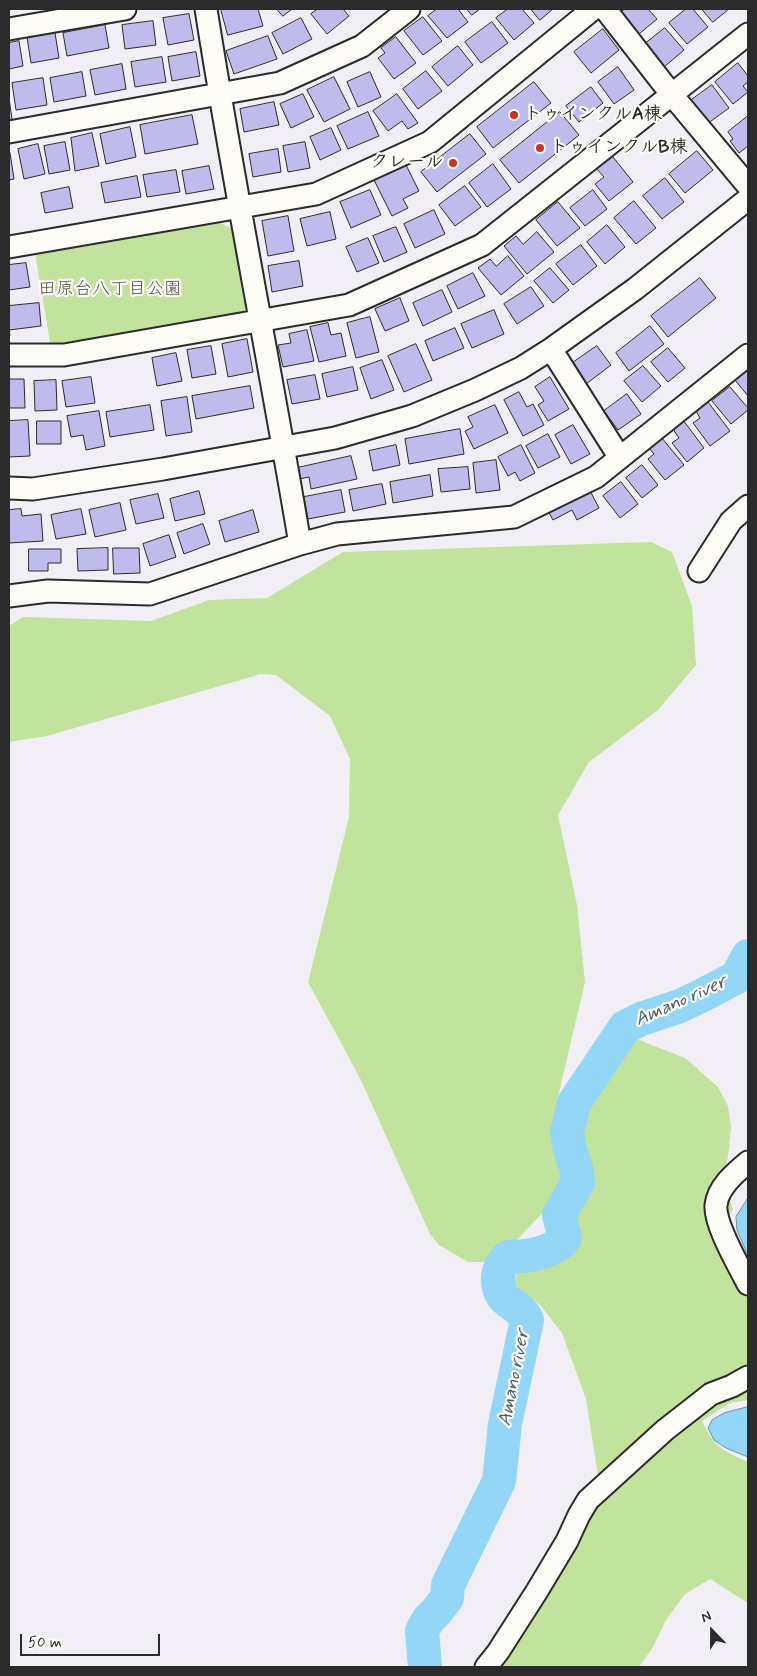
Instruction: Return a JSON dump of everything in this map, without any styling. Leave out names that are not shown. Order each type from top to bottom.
[{"type":"street","points":[[9,29],[125,9]]},
{"type":"street","points":[[206,9],[219,93],[262,321],[300,544]]},
{"type":"street","points":[[9,132],[280,82],[362,46],[409,9]]},
{"type":"street","points":[[9,247],[316,194],[430,142],[593,9]]},
{"type":"street","points":[[605,9],[672,95],[748,186]]},
{"type":"street","points":[[9,355],[64,355],[349,304],[482,245],[748,34]]},
{"type":"street","points":[[9,488],[42,488],[163,469],[335,438],[412,416],[475,390],[521,368],[551,349],[635,289],[748,199]]},
{"type":"street","points":[[551,349],[620,458]]},
{"type":"street","points":[[9,596],[48,591],[150,594],[300,544],[337,534],[514,517],[596,477],[748,355]]},
{"type":"street","points":[[699,571],[731,521],[748,506]]},
{"type":"street","points":[[748,1162],[727,1181],[716,1205],[719,1222],[748,1284]]},
{"type":"street","points":[[486,1667],[498,1652],[537,1591],[567,1541],[588,1500],[665,1430],[711,1394],[748,1377]]},
{"type":"green space","name":"田原台八丁目公園","points":[[220,223],[231,228],[246,307],[241,317],[51,348],[35,253]]},
{"type":"green space","points":[[651,542],[672,552],[692,606],[696,665],[658,710],[589,762],[558,815],[577,905],[585,982],[557,1101],[561,1183],[557,1198],[508,1249],[483,1262],[468,1262],[439,1245],[430,1234],[360,1078],[308,982],[349,817],[350,759],[330,716],[276,675],[261,674],[47,736],[9,742],[9,626],[23,617],[151,621],[209,600],[267,598],[343,552]]},
{"type":"green space","points":[[625,1038],[634,1038],[685,1058],[718,1087],[728,1106],[731,1127],[723,1181],[733,1209],[729,1216],[748,1266],[748,1400],[730,1403],[702,1421],[706,1430],[720,1447],[748,1462],[748,1603],[710,1579],[685,1594],[666,1620],[653,1647],[639,1667],[498,1667],[579,1544],[599,1482],[586,1399],[562,1333],[541,1306],[514,1283],[519,1268],[528,1261],[547,1256],[571,1237],[567,1219],[574,1207],[582,1182],[581,1164],[575,1147],[574,1124],[590,1084],[612,1052]]},
{"type":"water","points":[[748,1198],[748,1256],[737,1230],[736,1217]]},
{"type":"water","points":[[748,1407],[748,1457],[726,1448],[714,1440],[708,1428],[712,1420],[724,1413]]},
{"type":"building","points":[[221,9],[258,9],[263,26],[228,35]]},
{"type":"building","points":[[277,9],[292,9],[283,16]]},
{"type":"building","points":[[318,9],[343,9],[349,16],[327,34],[311,14]]},
{"type":"building","points":[[437,9],[458,9],[468,22],[447,38],[428,16]]},
{"type":"building","points":[[467,9],[480,9],[472,15]]},
{"type":"building","points":[[508,9],[522,9],[534,23],[514,40],[496,18]]},
{"type":"building","points":[[531,9],[553,9],[540,20]]},
{"type":"building","points":[[625,9],[648,9],[657,19],[639,34],[621,12]]},
{"type":"building","points":[[686,9],[693,9],[708,27],[687,44],[669,23]]},
{"type":"building","points":[[702,9],[729,9],[713,22]]},
{"type":"building","points":[[189,14],[194,40],[168,45],[163,18]]},
{"type":"building","points":[[423,17],[442,41],[423,55],[404,31]]},
{"type":"building","points":[[301,18],[312,39],[283,54],[272,33]]},
{"type":"building","points":[[153,21],[156,45],[125,49],[122,25]]},
{"type":"building","points":[[492,22],[508,43],[481,63],[465,42]]},
{"type":"building","points":[[105,25],[109,48],[67,56],[63,33]]},
{"type":"building","points":[[665,28],[684,50],[664,67],[645,44]]},
{"type":"building","points":[[603,29],[619,50],[591,73],[574,52]]},
{"type":"building","points":[[55,33],[59,58],[31,63],[27,37]]},
{"type":"building","points":[[268,36],[277,59],[234,74],[226,51]]},
{"type":"building","points":[[396,37],[416,63],[394,79],[378,58],[385,53],[381,48]]},
{"type":"building","points":[[19,41],[23,66],[9,69],[9,43]]},
{"type":"building","points":[[458,46],[473,65],[448,86],[432,67]]},
{"type":"building","points":[[196,52],[200,76],[172,81],[168,57]]},
{"type":"building","points":[[162,57],[166,82],[135,87],[131,62]]},
{"type":"building","points":[[738,63],[748,76],[748,82],[743,86],[748,92],[733,104],[715,82]]},
{"type":"building","points":[[122,64],[126,89],[95,95],[90,70]]},
{"type":"building","points":[[618,67],[634,90],[614,104],[598,82]]},
{"type":"building","points":[[426,71],[442,91],[418,109],[403,89]]},
{"type":"building","points":[[82,72],[86,96],[54,102],[50,78]]},
{"type":"building","points":[[370,72],[381,97],[358,107],[347,82]]},
{"type":"building","points":[[334,77],[350,109],[324,122],[307,90]]},
{"type":"building","points":[[43,78],[47,105],[16,110],[12,83]]},
{"type":"building","name":"トゥインクルA棟","points":[[534,82],[551,103],[493,148],[477,127]]},
{"type":"building","points":[[712,85],[729,108],[707,124],[690,101]]},
{"type":"building","points":[[591,87],[603,103],[579,122],[566,106]]},
{"type":"building","points":[[303,94],[314,117],[291,128],[280,104]]},
{"type":"building","points":[[397,94],[418,123],[408,129],[402,121],[388,131],[373,111]]},
{"type":"building","points":[[9,98],[12,119],[9,120]]},
{"type":"building","points":[[274,102],[279,125],[244,132],[240,109]]},
{"type":"building","points":[[368,112],[379,136],[348,149],[337,126]]},
{"type":"building","name":"トゥインクルB棟","points":[[560,112],[579,135],[519,183],[500,160]]},
{"type":"building","points":[[192,115],[198,144],[145,154],[140,125]]},
{"type":"building","points":[[748,116],[748,146],[739,153],[730,141],[733,139],[728,132]]},
{"type":"building","points":[[130,127],[136,157],[106,164],[100,134]]},
{"type":"building","points":[[331,128],[341,150],[320,160],[310,137]]},
{"type":"building","points":[[92,133],[99,166],[75,171],[71,138]]},
{"type":"building","name":"クレール","points":[[470,134],[486,154],[437,192],[421,172]]},
{"type":"building","points":[[65,142],[70,170],[49,174],[44,146]]},
{"type":"building","points":[[305,142],[310,168],[288,172],[283,146]]},
{"type":"building","points":[[38,144],[45,174],[24,179],[18,149]]},
{"type":"building","points":[[278,149],[281,172],[253,177],[249,154]]},
{"type":"building","points":[[697,151],[713,170],[685,193],[669,174]]},
{"type":"building","points":[[9,154],[14,179],[9,180]]},
{"type":"building","points":[[613,157],[633,182],[609,201],[595,184],[604,177],[597,169]]},
{"type":"building","points":[[493,164],[511,189],[487,207],[469,183]]},
{"type":"building","points":[[406,165],[419,191],[403,199],[408,208],[392,216],[374,180]]},
{"type":"building","points":[[209,166],[214,189],[186,194],[182,171]]},
{"type":"building","points":[[176,170],[180,192],[147,197],[143,175]]},
{"type":"building","points":[[137,176],[141,197],[105,203],[101,183]]},
{"type":"building","points":[[665,178],[684,202],[662,219],[643,196]]},
{"type":"building","points":[[465,186],[481,207],[455,226],[439,205]]},
{"type":"building","points":[[69,187],[73,208],[45,213],[41,193]]},
{"type":"building","points":[[370,190],[381,215],[351,228],[340,202]]},
{"type":"building","points":[[593,190],[607,209],[585,226],[570,208]]},
{"type":"building","points":[[634,201],[656,228],[636,244],[614,218]]},
{"type":"building","points":[[558,202],[580,228],[557,246],[536,220]]},
{"type":"building","points":[[434,210],[445,234],[415,248],[404,224]]},
{"type":"building","points":[[330,212],[336,239],[307,246],[300,219]]},
{"type":"building","points":[[288,216],[294,251],[268,256],[262,221]]},
{"type":"building","points":[[607,225],[625,247],[605,264],[587,242]]},
{"type":"building","points":[[396,227],[407,252],[384,262],[373,236]]},
{"type":"building","points":[[537,232],[554,252],[527,274],[504,246],[516,236],[523,244]]},
{"type":"building","points":[[368,238],[379,263],[357,272],[346,247]]},
{"type":"building","points":[[581,245],[597,266],[573,285],[556,264]]},
{"type":"building","points":[[508,256],[524,276],[501,295],[478,268],[490,259],[496,266]]},
{"type":"building","points":[[299,261],[303,286],[272,292],[268,266]]},
{"type":"building","points":[[26,263],[30,287],[9,290],[9,265]]},
{"type":"building","points":[[550,268],[569,290],[553,303],[534,281]]},
{"type":"building","points":[[473,273],[485,296],[458,309],[447,286]]},
{"type":"building","points":[[700,278],[716,298],[668,337],[651,316]]},
{"type":"building","points":[[531,287],[544,306],[517,324],[504,304]]},
{"type":"building","points":[[442,290],[452,312],[423,326],[413,303]]},
{"type":"building","points":[[400,298],[409,321],[385,331],[375,309]]},
{"type":"building","points":[[39,303],[41,326],[9,330],[9,306]]},
{"type":"building","points":[[494,310],[504,334],[472,348],[461,324]]},
{"type":"building","points":[[370,317],[379,352],[356,358],[347,323]]},
{"type":"building","points":[[328,323],[331,335],[341,333],[346,356],[319,362],[310,327]]},
{"type":"building","points":[[650,326],[664,344],[629,371],[616,353]]},
{"type":"building","points":[[455,328],[464,348],[433,361],[425,341]]},
{"type":"building","points":[[307,330],[314,361],[283,367],[278,345],[291,343],[289,334]]},
{"type":"building","points":[[247,339],[253,372],[228,377],[222,344]]},
{"type":"building","points":[[416,344],[432,380],[404,392],[388,356]]},
{"type":"building","points":[[211,346],[216,374],[192,378],[187,350]]},
{"type":"building","points":[[597,346],[611,365],[586,384],[571,364]]},
{"type":"building","points":[[668,348],[685,368],[668,382],[651,362]]},
{"type":"building","points":[[176,353],[182,381],[157,386],[152,358]]},
{"type":"building","points":[[382,360],[394,390],[371,399],[360,368]]},
{"type":"building","points":[[643,366],[661,386],[642,402],[624,381]]},
{"type":"building","points":[[353,367],[358,390],[327,397],[322,374]]},
{"type":"building","points":[[748,370],[748,396],[735,380]]},
{"type":"building","points":[[315,375],[320,399],[292,404],[287,380]]},
{"type":"building","points":[[91,377],[95,403],[66,407],[62,381]]},
{"type":"building","points":[[550,377],[569,409],[548,421],[538,405],[544,401],[535,387]]},
{"type":"building","points":[[9,379],[24,379],[25,408],[9,408]]},
{"type":"building","points":[[56,380],[57,410],[35,411],[34,381]]},
{"type":"building","points":[[250,386],[254,408],[196,419],[192,396]]},
{"type":"building","points":[[730,387],[748,408],[731,424],[712,401]]},
{"type":"building","points":[[519,392],[527,407],[533,404],[544,425],[523,436],[504,400]]},
{"type":"building","points":[[627,394],[641,414],[618,430],[604,411]]},
{"type":"building","points":[[187,397],[192,432],[166,436],[161,401]]},
{"type":"building","points":[[708,402],[730,431],[710,446],[693,423],[700,418],[696,411]]},
{"type":"building","points":[[150,405],[154,430],[110,437],[106,412]]},
{"type":"building","points":[[495,405],[508,433],[474,449],[465,431],[473,427],[468,417]]},
{"type":"building","points":[[99,411],[105,446],[86,450],[83,435],[71,437],[67,416]]},
{"type":"building","points":[[28,420],[30,456],[9,457],[9,421]]},
{"type":"building","points":[[683,420],[704,448],[687,462],[672,443],[679,438],[673,429]]},
{"type":"building","points":[[37,421],[61,421],[61,444],[37,444]]},
{"type":"building","points":[[573,425],[590,454],[571,464],[555,435]]},
{"type":"building","points":[[460,429],[464,454],[409,464],[405,439]]},
{"type":"building","points":[[548,434],[560,457],[538,468],[526,446]]},
{"type":"building","points":[[661,437],[684,465],[665,480],[648,459],[654,454],[648,447]]},
{"type":"building","points":[[396,445],[400,465],[373,471],[369,451]]},
{"type":"building","points":[[521,445],[535,473],[520,481],[515,472],[508,476],[498,457]]},
{"type":"building","points":[[351,456],[357,479],[311,489],[309,477],[299,479],[297,468]]},
{"type":"building","points":[[496,460],[500,490],[476,493],[473,463]]},
{"type":"building","points":[[642,465],[658,485],[642,498],[626,478]]},
{"type":"building","points":[[468,467],[470,489],[441,492],[438,469]]},
{"type":"building","points":[[430,475],[433,496],[393,503],[390,482]]},
{"type":"building","points":[[621,482],[638,504],[620,518],[603,496]]},
{"type":"building","points":[[382,484],[386,504],[353,511],[349,490]]},
{"type":"building","points":[[588,487],[599,508],[577,520],[572,510],[553,520],[547,509]]},
{"type":"building","points":[[341,490],[345,512],[308,519],[304,497]]},
{"type":"building","points":[[199,491],[205,514],[175,521],[170,499]]},
{"type":"building","points":[[158,494],[164,518],[136,524],[130,500]]},
{"type":"building","points":[[120,503],[126,530],[95,537],[89,510]]},
{"type":"building","points":[[21,509],[22,516],[41,514],[43,541],[9,543],[9,510]]},
{"type":"building","points":[[81,509],[86,534],[56,539],[51,515]]},
{"type":"building","points":[[253,510],[259,532],[225,542],[219,521]]},
{"type":"building","points":[[203,524],[210,544],[184,554],[177,533]]},
{"type":"building","points":[[169,535],[176,557],[150,566],[143,544]]},
{"type":"building","points":[[108,548],[108,570],[78,571],[77,549]]},
{"type":"building","points":[[113,548],[139,548],[140,573],[114,574]]},
{"type":"building","points":[[29,549],[61,549],[61,563],[48,563],[48,571],[29,571]]},
{"type":"waterway","name":"Amano river","points":[[425,1667],[422,1631],[428,1620],[447,1598],[448,1585],[499,1481],[505,1424],[527,1320],[519,1309],[504,1298],[501,1293],[498,1277],[499,1271],[502,1263],[508,1257],[531,1255],[547,1251],[565,1238],[559,1215],[578,1182],[567,1132],[574,1103],[625,1027],[641,1019],[680,1006],[737,977],[748,956]]},
{"type":"place","name":"トゥインクルA棟","points":[[514,115]]},
{"type":"place","name":"トゥインクルB棟","points":[[540,148]]},
{"type":"place","name":"クレール","points":[[453,163]]}]
